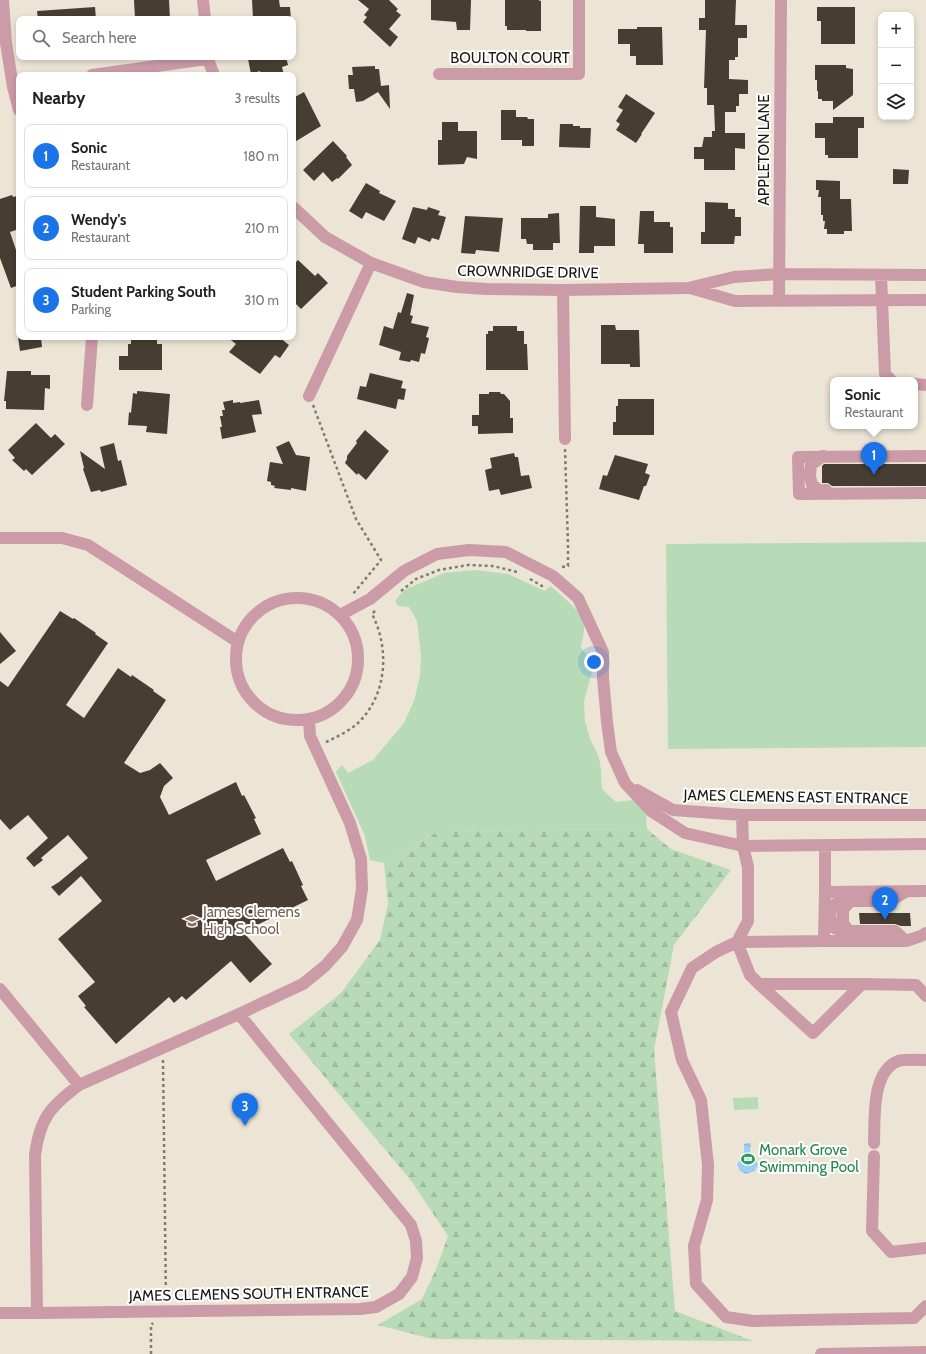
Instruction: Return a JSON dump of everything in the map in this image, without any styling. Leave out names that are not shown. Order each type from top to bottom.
[{"type":"street","points":[[4,0],[6,43],[16,87]]},
{"type":"street","points":[[203,0],[205,16]]},
{"type":"street","name":"BOULTON COURT","points":[[440,74],[579,74],[579,0]]},
{"type":"street","name":"APPLETON LANE","points":[[779,301],[781,0]]},
{"type":"street","points":[[112,72],[193,60]]},
{"type":"street","points":[[208,60],[213,72]]},
{"type":"street","name":"CROWNRIDGE DRIVE","points":[[296,210],[325,237],[371,263],[424,282],[457,287],[486,290],[688,288],[734,276],[779,274],[926,275]]},
{"type":"street","points":[[309,396],[371,263]]},
{"type":"street","points":[[882,275],[885,374],[888,377]]},
{"type":"street","name":"CROWNRIDGE DRIVE","points":[[688,288],[735,301],[926,300]]},
{"type":"street","points":[[564,290],[565,439]]},
{"type":"street","points":[[87,405],[92,340]]},
{"type":"street","points":[[926,456],[798,456],[799,494],[926,493]]},
{"type":"street","points":[[0,538],[62,538],[88,545],[238,642]]},
{"type":"street","points":[[340,615],[370,599],[404,571],[437,554],[469,550],[506,552],[553,576],[578,598],[603,652],[606,722],[611,752],[625,783],[651,811],[685,833],[744,846],[926,844]]},
{"type":"street","points":[[302,598],[323,603],[340,615],[352,630],[358,648],[358,667],[353,685],[342,701],[327,712],[309,719],[288,720],[268,713],[252,701],[240,683],[235,663],[238,642],[247,623],[262,608],[281,599],[302,598]]},
{"type":"street","points":[[37,1313],[35,1155],[38,1135],[46,1116],[61,1099],[79,1085],[240,1014],[303,984],[325,966],[342,947],[357,920],[362,889],[361,859],[350,823],[310,736],[309,719]]},
{"type":"street","name":"JAMES CLEMENS EAST ENTRANCE","points":[[625,783],[673,810],[742,815],[926,815]]},
{"type":"street","points":[[742,815],[744,846],[748,867],[748,921],[737,942],[750,975],[813,1033],[862,984]]},
{"type":"street","points":[[824,941],[825,845]]},
{"type":"street","points":[[825,892],[926,892]]},
{"type":"street","points":[[904,892],[890,901],[841,901],[832,906],[830,916],[834,928],[844,931],[894,931],[906,941]]},
{"type":"street","points":[[924,938],[906,941],[737,942],[716,952],[692,968],[672,1012],[682,1060],[701,1100],[708,1165],[707,1200],[694,1246],[696,1284],[726,1317],[753,1321],[914,1318],[926,1306]]},
{"type":"street","points":[[759,984],[916,985],[926,996]]},
{"type":"street","points":[[0,989],[79,1085]]},
{"type":"street","name":"JAMES CLEMENS SOUTH ENTRANCE","points":[[0,1313],[360,1309],[376,1307],[400,1294],[412,1277],[417,1258],[416,1241],[411,1225],[240,1014]]},
{"type":"street","points":[[874,1143],[877,1088],[886,1069],[898,1061],[926,1060]]},
{"type":"street","points":[[874,1156],[872,1231],[891,1252],[926,1248]]},
{"type":"street","points":[[821,1354],[925,1353]]},
{"type":"path","points":[[309,396],[356,519],[381,560],[353,594],[357,597]]},
{"type":"path","points":[[560,568],[568,566],[565,439]]},
{"type":"path","points":[[397,594],[416,579],[440,570],[468,565],[493,566],[520,573]]},
{"type":"path","points":[[525,576],[542,586],[547,584]]},
{"type":"path","points":[[325,742],[341,735],[358,723],[373,704],[381,686],[383,669],[382,650],[378,627],[372,614],[381,606]]},
{"type":"path","points":[[162,1058],[164,1062],[166,1305]]},
{"type":"path","points":[[151,1354],[151,1326],[153,1323],[159,1324]]},
{"type":"green space","points":[[926,542],[926,747],[668,749],[666,544]]},
{"type":"green space","points":[[475,570],[508,574],[545,591],[550,586],[569,602],[578,612],[583,621],[584,627],[581,647],[590,660],[592,672],[584,701],[585,721],[590,739],[599,757],[602,789],[616,802],[633,800],[646,814],[647,829],[439,831],[384,863],[370,860],[365,836],[336,772],[342,765],[348,773],[373,760],[404,723],[414,701],[420,676],[421,656],[417,621],[409,607],[398,606],[395,601],[404,590],[444,573]]},
{"type":"green space","points":[[647,829],[671,849],[731,870],[674,945],[654,1050],[675,1311],[753,1341],[432,1339],[378,1325],[422,1299],[437,1267],[448,1236],[412,1182],[289,1034],[341,993],[380,940],[388,903],[384,863],[439,831]]},
{"type":"green space","points":[[758,1097],[758,1109],[734,1110],[733,1098]]},
{"type":"water","name":"Monark Grove Swimming Pool","points":[[751,1143],[750,1154],[758,1164],[755,1171],[746,1174],[740,1171],[737,1164],[744,1156],[744,1144]]},
{"type":"building","points":[[134,0],[169,0],[170,16],[135,16]]},
{"type":"building","points":[[252,0],[279,0],[280,7],[290,7],[291,16],[253,16]]},
{"type":"building","points":[[358,0],[389,0],[398,9],[396,11],[401,15],[389,29],[398,37],[390,47],[363,22],[367,17],[364,15],[369,9]]},
{"type":"building","points":[[431,0],[471,0],[470,30],[457,30],[456,22],[431,20]]},
{"type":"building","points":[[505,0],[541,1],[541,31],[507,30],[507,26],[505,26]]},
{"type":"building","points":[[705,0],[736,0],[735,25],[747,25],[747,38],[738,38],[738,57],[735,57],[735,60],[729,60],[729,79],[748,80],[748,94],[739,94],[739,106],[736,106],[736,112],[725,112],[725,133],[745,133],[745,149],[735,148],[735,170],[704,170],[704,159],[694,159],[694,147],[702,147],[704,137],[712,137],[712,131],[715,131],[714,105],[707,105],[707,88],[704,88],[706,30],[699,30],[699,18],[705,18]]},
{"type":"building","points":[[95,7],[96,16],[38,16],[37,11]]},
{"type":"building","points":[[817,7],[855,7],[855,44],[821,44],[821,21],[817,21]]},
{"type":"building","points":[[637,27],[662,27],[663,65],[636,65],[636,56],[630,56],[630,44],[618,44],[618,29],[637,29]]},
{"type":"building","points":[[248,60],[287,60],[288,65],[282,67],[283,72],[251,72]]},
{"type":"building","points":[[815,65],[846,65],[846,68],[853,69],[853,95],[833,110],[833,101],[822,101],[822,99],[818,99],[817,80],[815,80]]},
{"type":"building","points":[[375,66],[375,69],[379,69],[381,86],[389,85],[390,109],[378,92],[363,101],[356,102],[354,89],[349,89],[348,75],[353,75],[352,67]]},
{"type":"building","points":[[304,92],[321,126],[296,141],[296,96]]},
{"type":"building","points":[[626,94],[655,113],[636,143],[616,130],[620,124],[616,121],[623,110],[618,107]]},
{"type":"building","points":[[501,110],[516,110],[516,117],[527,117],[528,119],[534,119],[534,146],[522,146],[522,140],[501,140]]},
{"type":"building","points":[[833,117],[864,117],[864,128],[858,128],[858,158],[828,158],[828,155],[825,155],[825,138],[815,138],[815,123],[833,123]]},
{"type":"building","points":[[442,122],[458,122],[458,131],[477,131],[477,159],[467,157],[464,164],[438,165],[438,140],[442,140]]},
{"type":"building","points":[[560,124],[573,124],[573,126],[580,126],[580,128],[591,128],[590,148],[559,147]]},
{"type":"building","points":[[333,141],[347,156],[346,157],[352,165],[338,179],[337,178],[332,182],[323,172],[314,181],[303,170]]},
{"type":"building","points":[[893,169],[909,170],[908,184],[893,184]]},
{"type":"building","points":[[816,180],[840,181],[840,199],[851,199],[852,231],[844,231],[844,234],[827,234],[827,229],[824,229],[825,221],[823,221],[823,215],[821,215],[821,197],[818,197],[819,190],[816,190]]},
{"type":"building","points":[[366,183],[380,191],[379,193],[396,201],[384,221],[366,212],[362,219],[349,211]]},
{"type":"building","points":[[12,195],[13,197],[16,196],[16,230],[10,232],[16,250],[16,286],[11,288],[0,258],[0,199]]},
{"type":"building","points":[[705,202],[728,203],[728,209],[735,209],[735,217],[741,217],[741,236],[735,236],[734,244],[701,244],[701,232],[705,232]]},
{"type":"building","points":[[580,206],[596,206],[596,217],[615,219],[615,246],[594,246],[594,253],[579,253]]},
{"type":"building","points":[[413,207],[427,210],[428,207],[440,211],[438,215],[446,217],[439,240],[432,238],[430,242],[418,237],[415,244],[402,239]]},
{"type":"building","points":[[640,211],[654,211],[654,222],[670,222],[670,227],[673,227],[673,253],[644,253],[644,244],[638,244]]},
{"type":"building","points":[[559,213],[560,243],[553,243],[553,250],[533,250],[533,244],[527,244],[526,239],[521,239],[521,218],[548,218],[548,214]]},
{"type":"building","points":[[465,216],[503,218],[499,252],[476,250],[475,254],[461,253]]},
{"type":"building","points":[[298,260],[315,276],[318,273],[328,283],[301,309],[296,304],[296,262]]},
{"type":"building","points":[[407,293],[414,295],[410,315],[413,316],[411,323],[429,327],[426,337],[429,338],[425,354],[421,353],[419,362],[399,360],[401,352],[379,345],[384,326],[393,329],[398,312],[401,313]]},
{"type":"building","points":[[601,325],[615,325],[616,330],[639,330],[640,367],[630,367],[630,364],[601,364]]},
{"type":"building","points":[[493,326],[517,326],[517,331],[524,331],[524,344],[527,344],[528,370],[486,370],[486,334],[488,334],[488,331],[493,331]]},
{"type":"building","points":[[18,340],[41,340],[42,347],[20,351]]},
{"type":"building","points":[[131,340],[157,340],[157,344],[162,344],[162,370],[119,370],[119,356],[128,356],[128,344],[131,344]]},
{"type":"building","points":[[231,340],[283,340],[289,345],[280,358],[275,355],[260,374],[229,352],[236,344]]},
{"type":"building","points":[[7,371],[31,371],[31,375],[50,375],[50,389],[45,388],[44,410],[6,409],[6,401],[4,401]]},
{"type":"building","points":[[370,373],[403,381],[401,388],[406,389],[404,400],[398,399],[396,409],[357,399],[360,386],[366,387]]},
{"type":"building","points":[[137,391],[170,394],[167,434],[146,432],[147,426],[128,425],[133,393],[137,394]]},
{"type":"building","points":[[489,392],[500,392],[510,401],[510,418],[513,418],[513,433],[478,434],[478,426],[472,426],[472,415],[479,415],[479,394],[489,394]]},
{"type":"building","points":[[618,399],[654,399],[654,435],[613,435],[613,422],[616,422],[616,406],[618,406]]},
{"type":"building","points":[[233,400],[233,403],[240,403],[259,400],[262,414],[252,415],[256,432],[222,439],[220,416],[223,416],[222,410],[225,410],[223,402]]},
{"type":"building","points":[[36,423],[51,438],[55,434],[65,444],[32,475],[26,469],[24,471],[12,460],[15,458],[8,450]]},
{"type":"building","points":[[365,430],[389,451],[366,480],[358,473],[357,475],[345,463],[347,456],[357,443],[356,441]]},
{"type":"building","points":[[289,441],[296,455],[310,457],[306,491],[291,488],[291,490],[274,488],[275,486],[271,485],[271,482],[267,481],[270,462],[283,464],[276,447]]},
{"type":"building","points":[[114,443],[118,461],[121,460],[127,485],[101,492],[100,490],[91,492],[83,469],[80,451],[105,469],[100,447]]},
{"type":"building","points":[[514,453],[515,457],[518,457],[521,476],[529,475],[532,488],[501,495],[499,489],[489,491],[485,470],[492,468],[490,458]]},
{"type":"building","points":[[615,455],[648,464],[645,473],[650,475],[639,500],[599,489],[603,475],[607,476]]},
{"type":"building","points":[[824,464],[926,464],[926,486],[832,486],[828,483],[822,483],[822,466]]},
{"type":"building","name":"James Clemens High School","points":[[60,611],[73,619],[74,618],[108,643],[66,705],[84,718],[118,668],[131,677],[132,675],[166,700],[124,763],[140,773],[150,770],[160,763],[173,778],[164,786],[160,797],[169,815],[236,782],[242,796],[244,795],[256,818],[254,819],[261,834],[206,860],[216,881],[283,848],[290,862],[292,861],[308,900],[243,932],[272,964],[250,983],[231,961],[186,1000],[182,996],[174,1003],[169,997],[116,1044],[84,1007],[86,1006],[78,996],[95,982],[58,939],[102,901],[81,876],[59,896],[51,887],[88,858],[68,835],[41,858],[43,860],[34,867],[26,858],[48,838],[28,815],[10,830],[0,819],[0,681],[8,687]]},
{"type":"building","points":[[0,632],[16,651],[0,664]]},
{"type":"building","points":[[859,913],[910,913],[911,926],[901,926],[895,924],[860,924]]},
{"type":"place","name":"Sonic","points":[[874,475]]},
{"type":"place","name":"Wendy's","points":[[885,920]]},
{"type":"place","name":"James Clemens High School","points":[[192,921]]},
{"type":"place","name":"Student Parking South","points":[[245,1126]]},
{"type":"place","name":"Monark Grove Swimming Pool","points":[[748,1159]]}]
